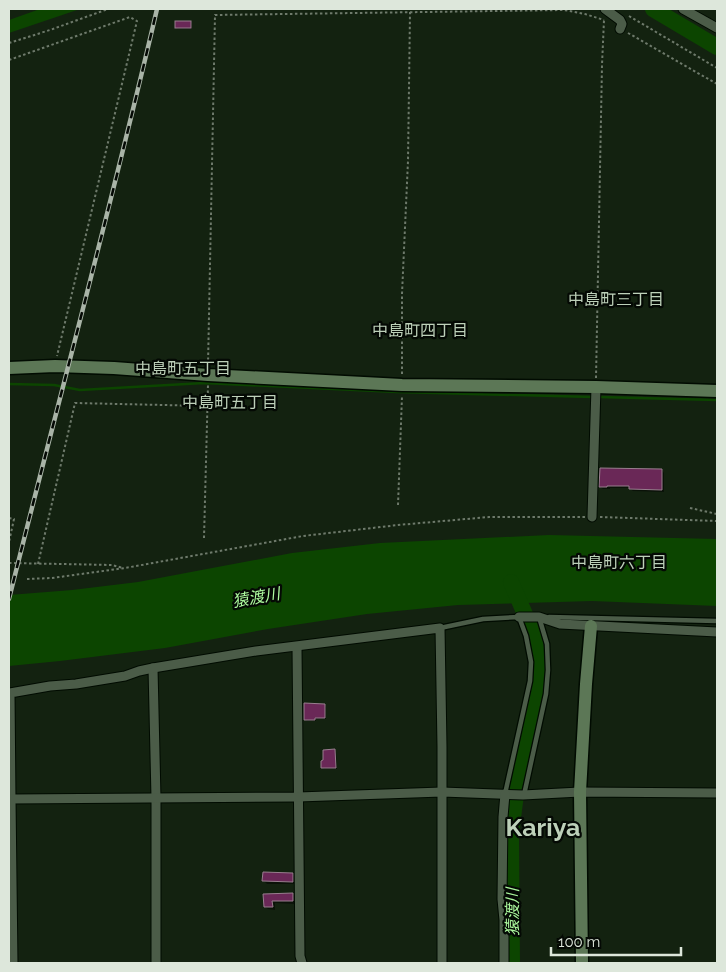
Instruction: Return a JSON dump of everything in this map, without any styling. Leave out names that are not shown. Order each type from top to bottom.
[{"type":"street","points":[[605,9],[620,20],[622,24],[620,29]]},
{"type":"street","points":[[683,9],[717,28]]},
{"type":"street","points":[[9,368],[55,366],[114,368],[402,385],[717,391]]},
{"type":"street","points":[[592,517],[596,389]]},
{"type":"street","points":[[519,617],[539,617],[560,624],[717,632]]},
{"type":"street","points":[[582,963],[580,792],[591,626]]},
{"type":"street","points":[[13,963],[9,693],[125,676],[153,668],[256,651],[440,628],[442,963]]},
{"type":"street","points":[[297,646],[300,956],[302,963]]},
{"type":"street","points":[[153,668],[156,798],[156,963]]},
{"type":"street","points":[[10,799],[298,797],[442,792],[524,795],[580,792],[717,792]]},
{"type":"street","points":[[504,963],[502,899],[503,817],[506,794]]},
{"type":"lane","points":[[440,628],[483,619],[519,617],[526,636],[531,662],[530,681],[506,794]]},
{"type":"lane","points":[[524,795],[546,694],[548,670],[547,644],[539,617],[717,621]]},
{"type":"path","points":[[9,43],[108,9]]},
{"type":"path","points":[[208,375],[215,15],[564,10],[604,20],[601,85],[596,389]]},
{"type":"path","points":[[402,385],[402,294],[408,162],[410,12]]},
{"type":"path","points":[[626,15],[717,68]]},
{"type":"path","points":[[9,60],[130,17],[137,21],[55,366]]},
{"type":"path","points":[[620,29],[717,84]]},
{"type":"path","points":[[204,538],[208,389]]},
{"type":"path","points":[[398,505],[402,398]]},
{"type":"path","points":[[38,564],[75,403],[207,406]]},
{"type":"path","points":[[690,508],[717,514]]},
{"type":"path","points":[[27,579],[52,578],[125,568],[303,536],[398,525],[489,518],[592,517],[717,521]]},
{"type":"path","points":[[9,518],[14,519],[9,542]]},
{"type":"path","points":[[9,563],[112,565],[125,568]]},
{"type":"water","points":[[40,9],[80,9],[9,33],[9,20]]},
{"type":"water","points":[[549,535],[717,539],[717,606],[592,601],[458,605],[367,614],[268,629],[165,648],[9,666],[9,595],[138,582],[292,553],[380,543]]},
{"type":"building","points":[[175,21],[191,21],[191,28],[175,28]]},
{"type":"building","points":[[600,468],[662,469],[662,490],[629,489],[629,486],[599,487]]},
{"type":"building","points":[[304,703],[325,704],[325,718],[304,720]]},
{"type":"building","points":[[335,749],[336,768],[321,768],[323,750]]},
{"type":"building","points":[[263,872],[293,873],[293,882],[262,881]]},
{"type":"building","points":[[293,893],[293,901],[272,901],[273,907],[264,907],[263,894]]},
{"type":"waterway","points":[[653,9],[717,47]]},
{"type":"waterway","points":[[9,384],[54,385],[80,390],[204,383],[397,392],[593,397]]},
{"type":"waterway","points":[[599,397],[717,400]]},
{"type":"waterway","name":"猿渡川","points":[[511,582],[534,635],[538,661],[538,690],[523,755],[511,834],[512,963]]},
{"type":"railway","points":[[9,599],[103,231],[157,9]]},
{"type":"district","name":"中島町三丁目","points":[[616,299]]},
{"type":"district","name":"中島町四丁目","points":[[420,330]]},
{"type":"district","name":"中島町五丁目","points":[[183,368]]},
{"type":"district","name":"中島町五丁目","points":[[230,402]]},
{"type":"district","name":"中島町六丁目","points":[[619,562]]},
{"type":"district","name":"Kariya","points":[[543,827]]}]
